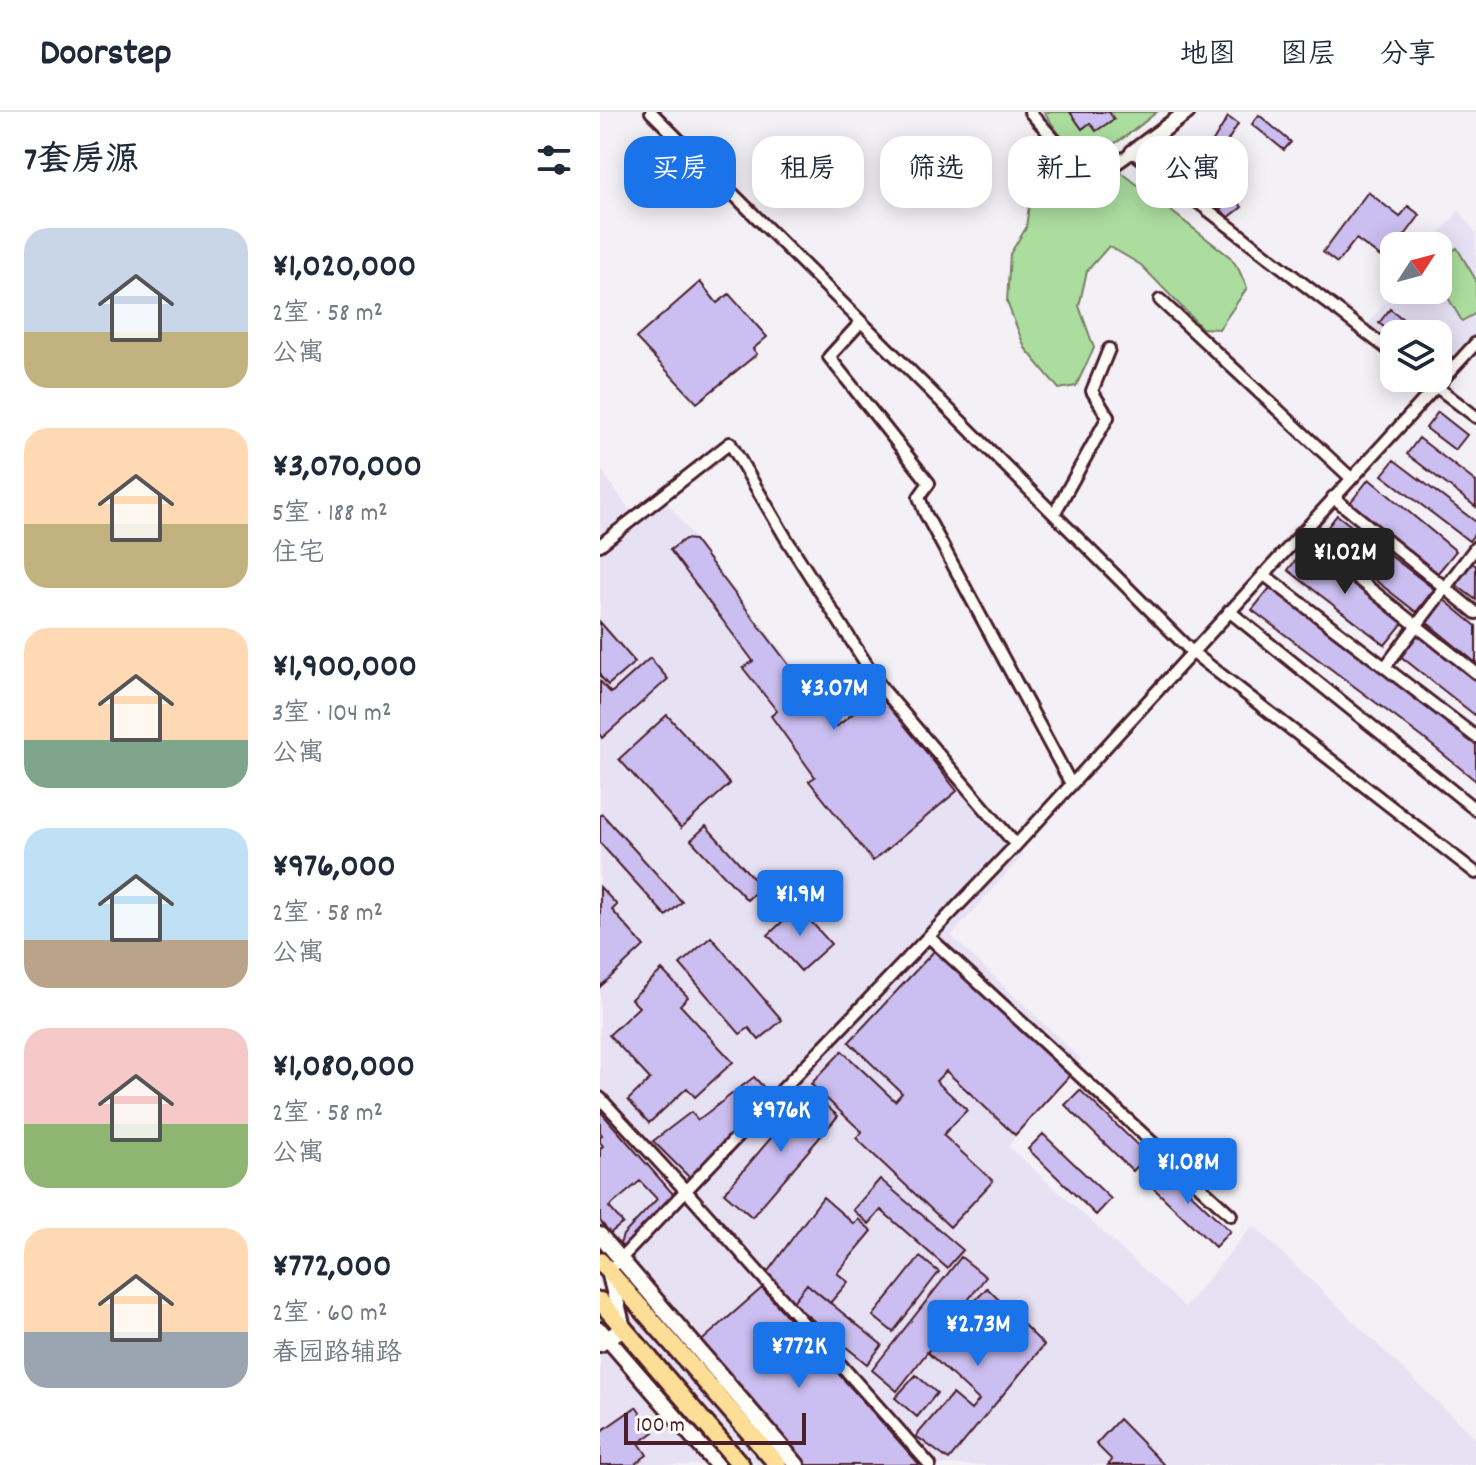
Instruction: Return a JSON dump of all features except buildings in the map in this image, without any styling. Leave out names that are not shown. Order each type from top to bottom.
[{"type":"main road","points":[[610,1263],[778,1465]]},
{"type":"main road","points":[[600,1301],[741,1465]]},
{"type":"street","points":[[651,112],[1192,652],[1476,873]]},
{"type":"street","points":[[1030,112],[1068,155],[1099,176],[1187,112]]},
{"type":"street","points":[[1133,152],[1380,343]]},
{"type":"street","points":[[1160,300],[1351,478]]},
{"type":"street","points":[[861,322],[829,357],[929,483],[919,497],[925,513],[1071,784]]},
{"type":"street","points":[[1452,368],[1476,343]]},
{"type":"street","points":[[1054,514],[1108,417],[1092,391],[1109,349]]},
{"type":"street","points":[[610,1263],[686,1191],[1016,845],[1430,392]]},
{"type":"street","points":[[1443,392],[1476,417]]},
{"type":"street","points":[[600,545],[730,443],[787,540],[881,687],[1016,845]]},
{"type":"street","points":[[1333,497],[1476,613]]},
{"type":"street","points":[[1300,533],[1476,673]]},
{"type":"street","points":[[1385,667],[1476,547]]},
{"type":"street","points":[[1263,574],[1476,737]]},
{"type":"street","points":[[1229,611],[1476,810]]},
{"type":"street","points":[[929,937],[1231,1215]]},
{"type":"street","points":[[600,1098],[930,1465]]},
{"type":"street","points":[[600,1235],[610,1263],[623,1328],[603,1338],[717,1465]]},
{"type":"street","points":[[610,1263],[797,1465]]},
{"type":"shaded area","points":[[1459,210],[1476,233],[1476,343],[1452,368],[1452,320],[1380,320],[1380,343],[1363,330],[1384,304],[1452,304],[1452,232],[1441,232]]},
{"type":"shaded area","points":[[600,468],[635,518],[600,545]]},
{"type":"shaded area","points":[[666,501],[836,721],[881,687],[1023,855],[951,936],[1081,1059],[1008,1146],[1185,1307],[1253,1225],[1476,1439],[1476,1465],[757,1465],[600,1284],[600,551]]},
{"type":"shaded area","points":[[608,1339],[714,1465],[600,1465],[600,1344]]},
{"type":"green space","points":[[1044,112],[1157,112],[1120,140],[1120,136],[1062,136]]},
{"type":"green space","points":[[1120,173],[1136,184],[1136,208],[1167,208],[1230,257],[1247,288],[1219,329],[1202,328],[1141,265],[1109,246],[1087,271],[1079,306],[1094,348],[1076,386],[1059,389],[1025,348],[1007,302],[1010,254],[1026,228],[1029,208],[1120,208]]},
{"type":"green space","points":[[1457,248],[1476,280],[1476,313],[1462,321],[1452,304],[1452,251]]}]
